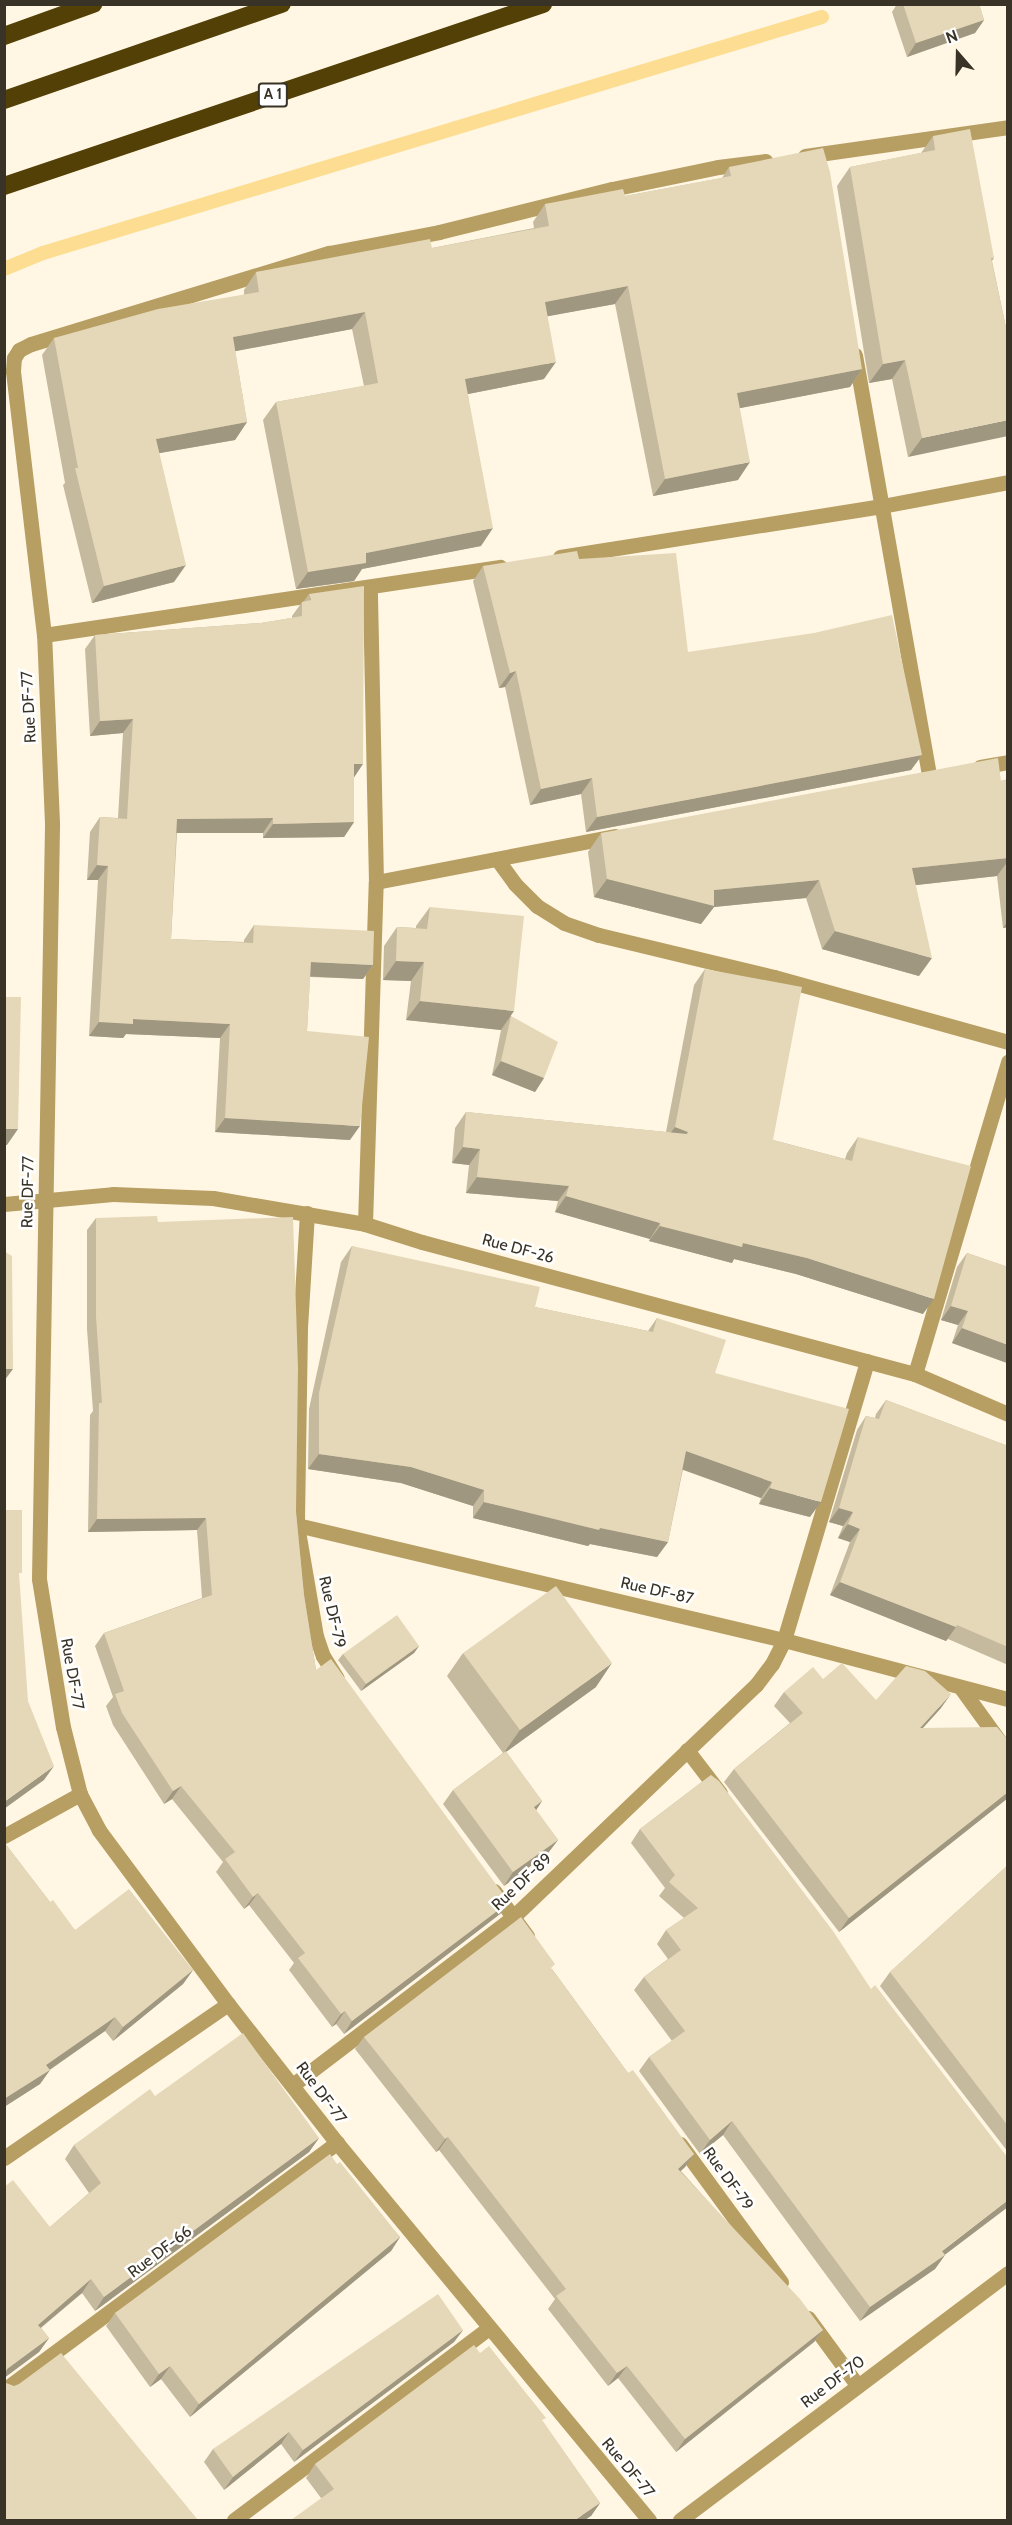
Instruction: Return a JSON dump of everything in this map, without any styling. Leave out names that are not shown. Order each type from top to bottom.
[{"type":"highway","points":[[4,36],[93,4]]},
{"type":"highway","points":[[4,100],[282,4]]},
{"type":"highway","name":"A 1","points":[[4,186],[543,4]]},
{"type":"street","name":"Rue DF-77","points":[[649,2520],[337,2143],[294,2084],[228,2004],[99,1830],[80,1794],[63,1727],[39,1579],[52,824],[44,635],[13,370],[14,358],[19,350],[31,344],[329,253],[439,232],[612,189],[718,167],[823,159],[1008,127]]},
{"type":"street","points":[[852,342],[929,776]]},
{"type":"street","points":[[544,560],[882,506],[1008,482]]},
{"type":"street","points":[[44,635],[521,564]]},
{"type":"street","points":[[365,1224],[376,882],[370,588]]},
{"type":"street","points":[[963,770],[1008,762]]},
{"type":"street","points":[[376,882],[626,834]]},
{"type":"street","points":[[497,859],[515,884],[537,906],[573,926],[599,935],[774,977],[1008,1042]]},
{"type":"street","points":[[915,1374],[1008,1062]]},
{"type":"street","name":"Rue DF-26","points":[[4,1204],[113,1194],[213,1198],[365,1224],[422,1242],[915,1374],[1008,1414]]},
{"type":"street","name":"Rue DF-79","points":[[307,1213],[300,1328],[297,1525],[316,1636],[323,1656],[346,1691]]},
{"type":"street","name":"Rue DF-89","points":[[294,2084],[513,1917],[756,1685],[772,1664],[784,1640],[867,1361]]},
{"type":"street","name":"Rue DF-87","points":[[297,1525],[784,1640],[1008,1699]]},
{"type":"street","points":[[961,1688],[1008,1753]]},
{"type":"street","points":[[687,1750],[731,1808]]},
{"type":"street","points":[[4,1836],[80,1794]]},
{"type":"street","points":[[485,1879],[534,1945]]},
{"type":"street","points":[[4,2158],[228,2004]]},
{"type":"street","name":"Rue DF-79","points":[[668,2127],[788,2290]]},
{"type":"street","name":"Rue DF-66","points":[[4,2390],[337,2143]]},
{"type":"street","name":"Rue DF-70","points":[[680,2520],[1008,2273]]},
{"type":"street","points":[[802,2309],[858,2386]]},
{"type":"street","points":[[234,2520],[489,2328]]},
{"type":"building","points":[[903,4],[979,4],[984,20],[916,43]]},
{"type":"building","points":[[970,129],[994,258],[991,258],[1008,337],[1008,420],[922,438],[905,360],[883,364],[850,167],[935,150],[933,136]]},
{"type":"building","points":[[823,148],[830,172],[862,369],[737,393],[750,462],[665,479],[628,286],[545,302],[556,362],[465,379],[493,528],[366,553],[366,563],[308,572],[276,402],[378,383],[365,312],[233,337],[247,422],[156,439],[186,565],[104,586],[75,468],[78,468],[54,338],[158,309],[259,292],[256,272],[430,239],[432,248],[549,226],[545,204],[623,189],[625,196],[731,176],[729,167]]},
{"type":"building","points":[[577,551],[579,559],[676,553],[688,652],[814,633],[892,615],[922,755],[597,817],[592,778],[541,789],[516,671],[510,673],[483,566]]},
{"type":"building","points":[[364,586],[363,764],[354,764],[354,822],[273,824],[273,818],[177,819],[171,939],[253,943],[254,925],[374,931],[373,965],[311,962],[307,1031],[369,1037],[360,1126],[225,1118],[230,1024],[133,1019],[133,1024],[99,1022],[108,866],[97,865],[100,817],[127,819],[133,719],[100,721],[95,635],[261,623],[302,616],[302,602],[311,600],[309,594]]},
{"type":"building","points":[[998,758],[1001,781],[1008,779],[1008,858],[912,868],[932,958],[835,931],[819,880],[714,890],[714,906],[607,879],[601,833]]},
{"type":"building","points":[[430,907],[524,916],[514,1011],[420,1001],[424,962],[396,961],[397,927],[427,929]]},
{"type":"building","points":[[705,969],[802,987],[773,1140],[852,1161],[858,1137],[971,1166],[934,1299],[807,1258],[743,1243],[742,1247],[660,1226],[660,1223],[566,1196],[569,1186],[477,1177],[480,1149],[463,1147],[466,1112],[687,1134],[688,1132],[675,1127]]},
{"type":"building","points":[[4,997],[21,997],[18,1129],[4,1129]]},
{"type":"building","points":[[511,1016],[558,1042],[544,1078],[501,1061]]},
{"type":"building","points":[[157,1216],[158,1222],[293,1217],[298,1368],[296,1512],[304,1595],[316,1670],[331,1659],[509,1902],[352,2021],[345,2011],[341,2014],[298,1958],[305,1953],[258,1893],[253,1897],[225,1859],[235,1852],[181,1786],[173,1791],[122,1713],[115,1694],[124,1691],[104,1633],[212,1595],[206,1518],[97,1519],[99,1403],[102,1403],[96,1317],[96,1218]]},
{"type":"building","points":[[352,1246],[540,1287],[535,1307],[653,1332],[657,1318],[726,1340],[715,1373],[849,1409],[821,1502],[770,1488],[772,1482],[686,1451],[668,1542],[600,1528],[599,1530],[484,1502],[484,1490],[411,1467],[319,1454],[319,1393]]},
{"type":"building","points":[[4,1251],[12,1256],[13,1369],[4,1369]]},
{"type":"building","points":[[967,1253],[1008,1267],[1008,1345],[962,1328],[968,1311],[951,1306]]},
{"type":"building","points":[[886,1400],[1008,1446],[1008,1647],[957,1625],[956,1627],[840,1582],[860,1529],[848,1524],[853,1512],[839,1508],[866,1416],[879,1419]]},
{"type":"building","points":[[4,1510],[22,1510],[22,1573],[19,1573],[28,1701],[54,1766],[4,1802]]},
{"type":"building","points":[[556,1586],[612,1663],[520,1730],[463,1653]]},
{"type":"building","points":[[397,1615],[419,1646],[366,1684],[343,1654]]},
{"type":"building","points":[[842,1663],[876,1700],[906,1666],[925,1671],[951,1694],[920,1728],[997,1727],[1008,1740],[1008,1792],[849,1918],[734,1769],[803,1713],[784,1692],[813,1667],[823,1679]]},
{"type":"building","points":[[506,1751],[542,1801],[534,1807],[558,1840],[513,1872],[453,1790]]},
{"type":"building","points":[[711,1775],[719,1781],[833,1931],[871,1989],[875,1985],[1008,2158],[1008,2200],[942,2251],[945,2255],[870,2307],[732,2121],[710,2140],[649,2057],[685,2031],[644,1977],[681,1950],[666,1930],[698,1908],[669,1882],[675,1875],[640,1829]]},
{"type":"building","points":[[4,1842],[50,1902],[53,1900],[75,1930],[129,1889],[193,1970],[123,2027],[115,2017],[46,2065],[50,2070],[4,2099]]},
{"type":"building","points":[[1008,1865],[1008,2126],[890,1972]]},
{"type":"building","points":[[521,1917],[555,1964],[551,1968],[628,2073],[633,2070],[694,2154],[678,2169],[800,2299],[823,2330],[685,2439],[627,2366],[617,2373],[556,2296],[566,2289],[448,2137],[445,2139],[364,2037]]},
{"type":"building","points":[[243,2033],[319,2138],[104,2297],[91,2279],[38,2325],[49,2338],[7,2369],[4,2375],[4,2187],[13,2180],[50,2227],[101,2183],[74,2145],[150,2089],[155,2096]]},
{"type":"building","points":[[330,2154],[337,2164],[340,2162],[400,2237],[199,2404],[170,2366],[159,2374],[115,2313]]},
{"type":"building","points":[[438,2294],[463,2330],[303,2450],[289,2432],[233,2477],[213,2449]]},
{"type":"building","points":[[474,2345],[480,2353],[489,2346],[546,2418],[542,2420],[600,2503],[575,2520],[291,2520],[334,2489],[315,2464]]},
{"type":"building","points":[[61,2353],[198,2520],[4,2520],[4,2378],[6,2383],[14,2386],[19,2384]]},
{"type":"waterway","points":[[4,269],[43,253],[822,17]]}]
